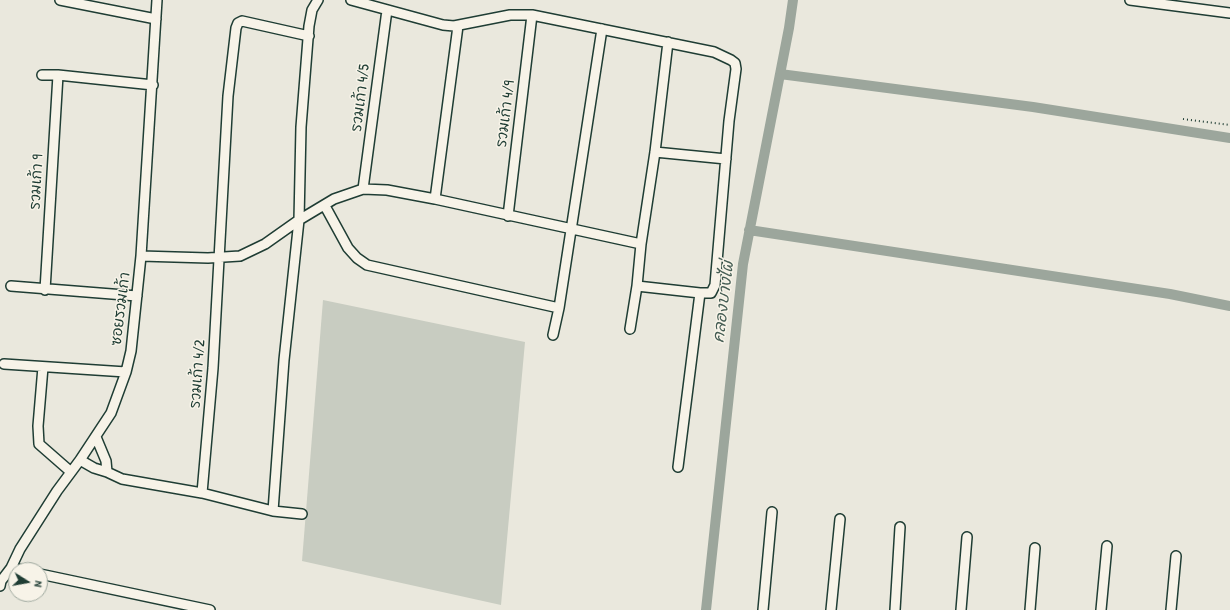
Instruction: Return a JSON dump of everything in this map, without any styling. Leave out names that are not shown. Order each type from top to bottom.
[{"type":"street","points":[[60,0],[156,19]]},
{"type":"street","name":"ซอยรวมเก้า","points":[[14,562],[20,549],[57,491],[96,437],[111,413],[126,372],[131,351],[141,256],[153,85],[157,0]]},
{"type":"street","points":[[273,511],[284,360],[299,220],[301,127],[309,36],[312,10],[318,0]]},
{"type":"street","points":[[351,0],[443,25],[458,26],[510,15],[532,15],[714,52],[735,63],[736,69],[729,121],[715,285],[711,293],[700,294],[637,286]]},
{"type":"street","points":[[1130,0],[1230,14]]},
{"type":"street","name":"รวมเก้า 4/5","points":[[364,189],[387,10]]},
{"type":"street","name":"รวมเก้า 4/9","points":[[508,216],[532,15]]},
{"type":"street","name":"รวมเก้า 4/2","points":[[202,493],[213,368],[228,96],[236,28],[238,23],[242,21],[309,36]]},
{"type":"street","points":[[435,199],[458,26]]},
{"type":"street","points":[[553,335],[572,230],[602,30]]},
{"type":"street","points":[[630,329],[655,152],[668,42]]},
{"type":"street","points":[[42,75],[58,75],[153,85]]},
{"type":"street","name":"รวมเก้า 9","points":[[45,290],[58,75]]},
{"type":"street","points":[[655,152],[726,159]]},
{"type":"street","points":[[141,256],[219,258],[247,254],[334,199],[364,189],[387,190],[435,199],[641,244]]},
{"type":"street","points":[[325,206],[348,248],[357,258],[367,265],[559,308]]},
{"type":"street","points":[[11,286],[45,290],[137,296]]},
{"type":"street","points":[[678,467],[700,294]]},
{"type":"street","points":[[4,364],[126,372]]},
{"type":"street","points":[[43,367],[38,426],[39,444],[71,472]]},
{"type":"street","points":[[96,437],[106,461],[107,472]]},
{"type":"street","points":[[80,460],[94,468],[122,479],[202,493],[273,511],[302,514]]},
{"type":"street","points":[[763,610],[772,512]]},
{"type":"street","points":[[831,610],[840,519]]},
{"type":"street","points":[[895,610],[900,527]]},
{"type":"street","points":[[961,610],[967,537]]},
{"type":"street","points":[[1101,610],[1107,546]]},
{"type":"street","points":[[1030,610],[1035,548]]},
{"type":"street","points":[[1171,610],[1176,556]]},
{"type":"street","name":"ซอยรวมเก้า","points":[[0,582],[8,572]]},
{"type":"street","points":[[48,576],[210,610]]},
{"type":"path","points":[[1183,119],[1230,125]]},
{"type":"shaded area","points":[[323,300],[525,342],[501,605],[302,561]]},
{"type":"waterway","name":"คลองบางไผ่","points":[[706,610],[743,264],[789,28],[793,0]]},
{"type":"waterway","points":[[780,74],[1033,107],[1230,138]]},
{"type":"waterway","points":[[749,230],[1170,294],[1230,306]]}]
